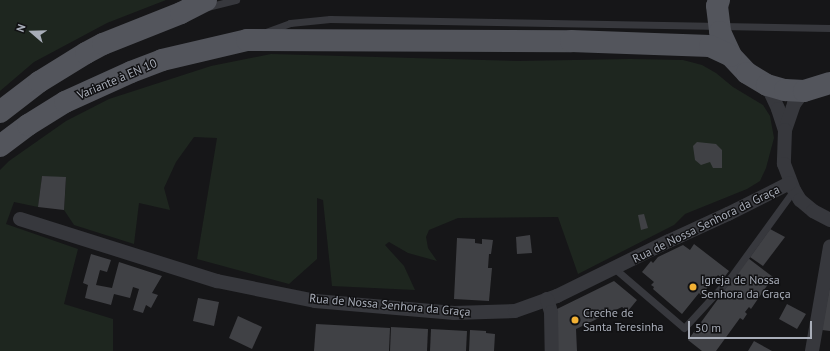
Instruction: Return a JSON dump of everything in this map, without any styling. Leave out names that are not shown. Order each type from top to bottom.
[{"type":"main road","points":[[0,112],[39,82],[86,53],[103,44],[181,13],[206,0]]},
{"type":"main road","points":[[719,0],[717,6],[720,32],[731,56],[746,73],[767,85],[785,90],[804,91],[830,83]]},
{"type":"main road","name":"Variante à EN 10","points":[[0,146],[28,125],[65,102],[131,72],[162,60],[247,40],[609,43],[710,46],[731,56]]},
{"type":"street","points":[[767,85],[778,109],[785,130]]},
{"type":"street","points":[[804,91],[794,104],[785,130],[783,161],[792,187],[808,208],[830,220]]},
{"type":"street","name":"Rua de Nossa Senhora da Graça","points":[[20,219],[217,281],[316,301],[454,313],[515,311],[548,299],[728,214],[792,187]]},
{"type":"street","points":[[812,351],[830,247]]},
{"type":"street","points":[[548,299],[551,312],[552,351]]},
{"type":"lane","points":[[181,13],[236,0]]},
{"type":"lane","points":[[247,40],[273,28],[290,23],[316,20],[830,28]]},
{"type":"lane","points":[[614,268],[684,328],[730,278],[792,187]]},
{"type":"shaded area","points":[[0,0],[166,0],[107,23],[34,62],[0,91]]},
{"type":"shaded area","points":[[271,54],[518,61],[630,59],[683,60],[702,65],[716,73],[733,87],[763,105],[770,116],[774,138],[766,168],[760,181],[747,189],[685,214],[674,225],[578,274],[558,217],[458,218],[429,230],[426,237],[428,248],[437,261],[408,253],[389,242],[385,245],[404,266],[415,290],[332,286],[323,200],[317,198],[317,259],[289,284],[197,259],[217,138],[194,137],[176,162],[164,188],[170,210],[139,203],[134,244],[74,225],[64,210],[66,178],[42,176],[38,207],[14,202],[6,224],[78,249],[64,304],[113,319],[113,351],[0,351],[0,170],[9,161],[66,121],[109,99],[211,66]]},
{"type":"building","points":[[697,142],[716,144],[722,150],[722,168],[713,168],[710,162],[701,165],[695,160],[693,146]]},
{"type":"building","points":[[42,176],[66,177],[64,210],[38,207]]},
{"type":"building","points":[[644,214],[648,228],[641,230],[638,215]]},
{"type":"building","points":[[770,229],[785,237],[763,266],[750,257]]},
{"type":"building","points":[[530,235],[532,253],[517,254],[516,237]]},
{"type":"building","points":[[457,238],[475,239],[475,243],[482,244],[482,239],[493,240],[491,254],[489,254],[488,268],[492,268],[489,301],[454,299]]},
{"type":"building","points":[[694,244],[729,271],[723,279],[718,275],[701,295],[699,293],[682,314],[653,289],[654,287],[651,285],[654,282],[642,272],[651,261],[653,263],[658,257],[683,245],[690,250]]},
{"type":"building","points":[[91,254],[111,260],[107,272],[100,270],[96,285],[112,288],[119,262],[162,276],[152,293],[158,295],[151,308],[146,305],[143,313],[133,310],[139,289],[133,287],[130,298],[114,294],[111,305],[85,298],[88,285],[83,283]]},
{"type":"building","points":[[748,258],[773,277],[751,309],[749,307],[745,312],[747,314],[743,320],[740,318],[716,351],[702,351],[688,340]]},
{"type":"building","name":"Creche de Santa Teresinha","points":[[614,281],[637,300],[628,311],[622,307],[576,329],[577,351],[557,351],[555,310]]},
{"type":"building","points":[[830,285],[830,331],[822,330]]},
{"type":"building","points":[[198,298],[219,302],[214,326],[193,321]]},
{"type":"building","points":[[787,304],[806,314],[797,329],[779,319]]},
{"type":"building","points":[[238,316],[262,327],[252,349],[229,338]]},
{"type":"building","points":[[316,324],[390,328],[389,351],[314,351]]},
{"type":"building","points":[[391,327],[428,329],[427,351],[390,351]]},
{"type":"building","points":[[431,329],[467,331],[466,351],[430,351]]},
{"type":"building","points":[[470,330],[486,331],[486,333],[495,334],[494,351],[469,351]]},
{"type":"building","points":[[754,341],[772,351],[748,351]]},
{"type":"place","name":"Igreja de Nossa Senhora da Graça","points":[[693,287]]},
{"type":"place","name":"Creche de Santa Teresinha","points":[[575,320]]}]
